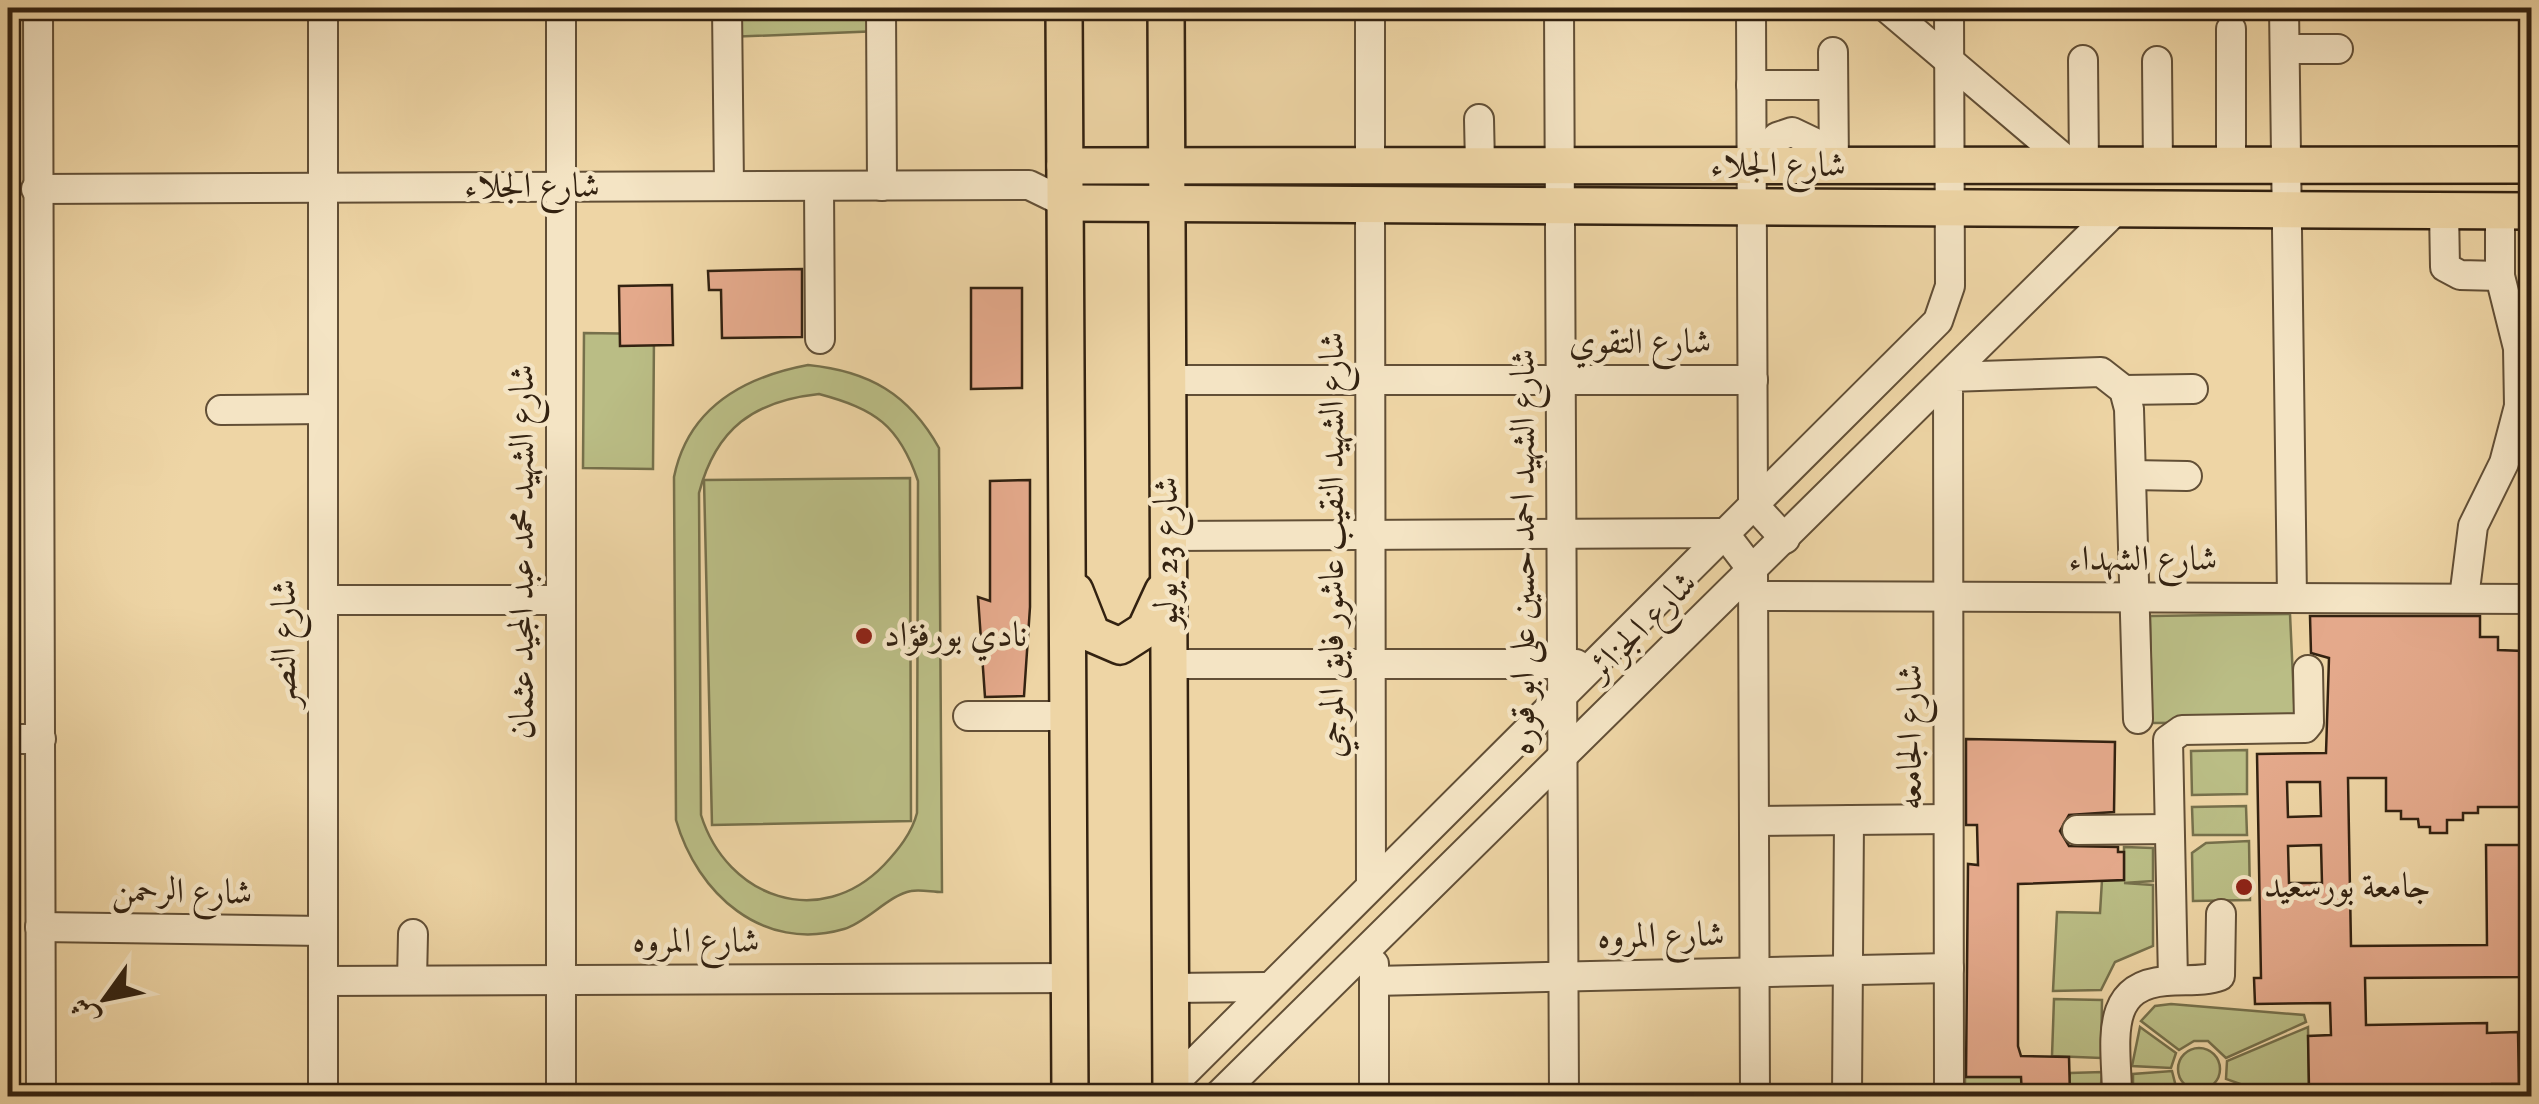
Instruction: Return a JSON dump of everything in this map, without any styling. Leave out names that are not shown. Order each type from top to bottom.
[{"type":"main road","points":[[1064,8],[1070,1096]]},
{"type":"main road","name":"شارع 23 يوليو","points":[[1166,8],[1168,1093]]},
{"type":"main road","name":"شارع الجلاء","points":[[1065,166],[2532,165]]},
{"type":"main road","name":"شارع الجلاء","points":[[1066,203],[1560,202],[1752,207],[2516,211]]},
{"type":"main road","points":[[1066,566],[1086,626],[1110,645],[1120,646],[1139,638],[1168,580]]},
{"type":"street","points":[[38,8],[42,1096]]},
{"type":"street","name":"شارع النصر","points":[[323,8],[323,1096]]},
{"type":"street","name":"شارع الشهيد محمد عبد المجيد عثمان","points":[[561,8],[561,1096]]},
{"type":"street","points":[[727,8],[729,186]]},
{"type":"street","points":[[880,8],[882,186]]},
{"type":"street","points":[[1370,8],[1370,165]]},
{"type":"street","name":"شارع الشهيد احمد حسين على ابو قوره","points":[[1559,8],[1564,1096]]},
{"type":"street","points":[[1751,8],[1753,504],[1785,540]]},
{"type":"street","points":[[1887,8],[2079,167]]},
{"type":"street","points":[[1949,8],[1949,166]]},
{"type":"street","points":[[2284,8],[2292,598]]},
{"type":"street","points":[[2231,29],[2231,167]]},
{"type":"street","points":[[2285,49],[2338,49]]},
{"type":"street","points":[[1833,52],[1834,167]]},
{"type":"street","points":[[2079,167],[2083,60]]},
{"type":"street","points":[[2157,61],[2158,166]]},
{"type":"street","points":[[1751,84],[1833,85]]},
{"type":"street","points":[[1480,120],[1480,164]]},
{"type":"street","name":"شارع الجلاء","points":[[1028,185],[1065,166]]},
{"type":"street","name":"شارع الجزائر","points":[[1168,1093],[1267,987],[1943,312],[1950,286],[1949,166]]},
{"type":"street","name":"شارع الجلاء","points":[[36,188],[1028,185],[1066,203]]},
{"type":"street","points":[[819,186],[820,339]]},
{"type":"street","name":"شارع الشهيد النقيب عاشور فايق الموجي","points":[[1370,204],[1371,885]]},
{"type":"street","name":"شارع الجزائر","points":[[1218,1096],[1562,761],[1753,583],[1785,540],[2118,208]]},
{"type":"street","points":[[2444,210],[2445,267],[2460,275],[2500,276]]},
{"type":"street","points":[[2464,598],[2473,526],[2504,463],[2519,406],[2518,348],[2500,276],[2516,211]]},
{"type":"street","points":[[1948,377],[2101,372],[2124,390],[2193,389]]},
{"type":"street","name":"شارع الجامعه","points":[[1948,377],[1949,1096]]},
{"type":"street","name":"شارع التقوي","points":[[1166,380],[1753,380]]},
{"type":"street","points":[[2124,390],[2131,476],[2138,719]]},
{"type":"street","points":[[221,410],[323,410]]},
{"type":"street","points":[[2131,476],[2186,476]]},
{"type":"street","points":[[1167,536],[1724,534],[1753,583],[1755,1096]]},
{"type":"street","name":"شارع الشهداء","points":[[1753,583],[1948,596],[2532,598]]},
{"type":"street","points":[[323,600],[561,600]]},
{"type":"street","points":[[1168,664],[1593,664]]},
{"type":"street","points":[[2173,980],[2167,746],[2171,735],[2182,730],[2305,728],[2309,723],[2308,670]]},
{"type":"street","points":[[968,716],[1068,716]]},
{"type":"street","points":[[8,739],[41,739]]},
{"type":"street","points":[[1754,822],[1948,819]]},
{"type":"street","points":[[1847,1096],[1849,820]]},
{"type":"street","points":[[2078,830],[2169,829]]},
{"type":"street","points":[[2118,1096],[2117,1024],[2124,997],[2144,982],[2220,976],[2221,914]]},
{"type":"street","name":"شارع الرحمن","points":[[40,927],[323,932]]},
{"type":"street","points":[[412,980],[414,934]]},
{"type":"street","points":[[1374,947],[1374,1096]]},
{"type":"street","name":"شارع المروه","points":[[1374,981],[1948,968]]},
{"type":"street","name":"شارع المروه","points":[[323,981],[1069,978]]},
{"type":"street","points":[[1170,988],[1267,987]]},
{"type":"green space","points":[[727,8],[880,8],[881,31],[727,37]]},
{"type":"green space","points":[[584,333],[654,334],[653,469],[583,468]]},
{"type":"green space","points":[[808,365],[830,368],[885,388],[914,413],[939,448],[942,892],[903,893],[853,926],[814,934],[786,932],[737,911],[700,871],[676,820],[674,477],[681,453],[706,414],[741,388],[784,370]],"holes":[[[819,394],[855,406],[882,422],[902,446],[918,481],[917,813],[894,853],[859,885],[832,897],[805,900],[778,896],[753,885],[714,844],[701,815],[699,493],[716,451],[741,422],[775,403]]]},
{"type":"green space","points":[[910,478],[911,821],[712,825],[704,480]]},
{"type":"green space","points":[[2290,614],[2295,722],[2152,723],[2150,616]]},
{"type":"green space","points":[[2247,750],[2247,794],[2192,795],[2191,751]]},
{"type":"green space","points":[[2246,806],[2247,835],[2193,835],[2192,807]]},
{"type":"green space","points":[[2249,841],[2250,900],[2193,901],[2192,853],[2206,843]]},
{"type":"green space","points":[[2124,847],[2153,848],[2153,881],[2124,883],[2153,885],[2153,946],[2115,962],[2101,990],[2053,991],[2057,912],[2100,913],[2102,880],[2124,880]]},
{"type":"green space","points":[[2054,999],[2102,1000],[2101,1058],[2052,1056]]},
{"type":"green space","points":[[2155,1006],[2304,1015],[2306,1022],[2226,1058],[2208,1041],[2194,1041],[2179,1050],[2141,1021]]},
{"type":"green space","points":[[2140,1027],[2176,1053],[2171,1068],[2132,1066]]},
{"type":"green space","points":[[2308,1027],[2309,1089],[2323,1088],[2322,1096],[2274,1096],[2226,1079],[2227,1061]]},
{"type":"green space","points":[[2199,1048],[2214,1054],[2220,1069],[2214,1084],[2199,1090],[2184,1084],[2178,1069],[2184,1054]]},
{"type":"green space","points":[[2172,1071],[2176,1087],[2162,1096],[2133,1096],[2133,1074]]},
{"type":"green space","points":[[2102,1072],[2100,1096],[2067,1096],[2070,1073]]},
{"type":"green space","points":[[1965,1077],[2021,1077],[2053,1096],[1965,1096]]},
{"type":"building","points":[[802,269],[802,337],[722,338],[721,290],[709,290],[708,271]]},
{"type":"building","points":[[672,285],[673,345],[620,346],[619,286]]},
{"type":"building","points":[[971,288],[1022,288],[1022,388],[971,389]]},
{"type":"building","points":[[1030,480],[1030,607],[1024,696],[985,697],[978,597],[990,601],[990,481]]},
{"type":"building","points":[[2310,616],[2480,616],[2480,637],[2498,637],[2498,650],[2524,651],[2524,807],[2478,807],[2478,813],[2463,813],[2463,820],[2447,820],[2447,833],[2430,833],[2430,827],[2419,827],[2418,819],[2401,819],[2401,811],[2386,811],[2386,778],[2348,778],[2351,946],[2487,945],[2486,845],[2531,845],[2532,977],[2365,978],[2366,1025],[2487,1023],[2487,1033],[2518,1032],[2519,1084],[2492,1084],[2492,1094],[2334,1096],[2334,1088],[2309,1089],[2308,1036],[2331,1035],[2330,1003],[2255,1004],[2254,978],[2261,978],[2257,754],[2326,753],[2329,658],[2311,653]],"holes":[[[2287,782],[2320,782],[2321,816],[2288,817]],[[2321,845],[2322,883],[2289,883],[2288,846]]]},
{"type":"building","points":[[1966,739],[2115,742],[2114,812],[2069,815],[2060,831],[2069,846],[2118,847],[2118,852],[2124,852],[2124,880],[2018,884],[2018,1046],[2021,1056],[2069,1057],[2070,1095],[2022,1096],[2021,1077],[1966,1077],[1968,864],[1978,865],[1977,825],[1966,825]]},
{"type":"place","name":"نادي بورفؤاد","points":[[864,636]]},
{"type":"place","name":"جامعة بورسعيد","points":[[2244,887]]}]
